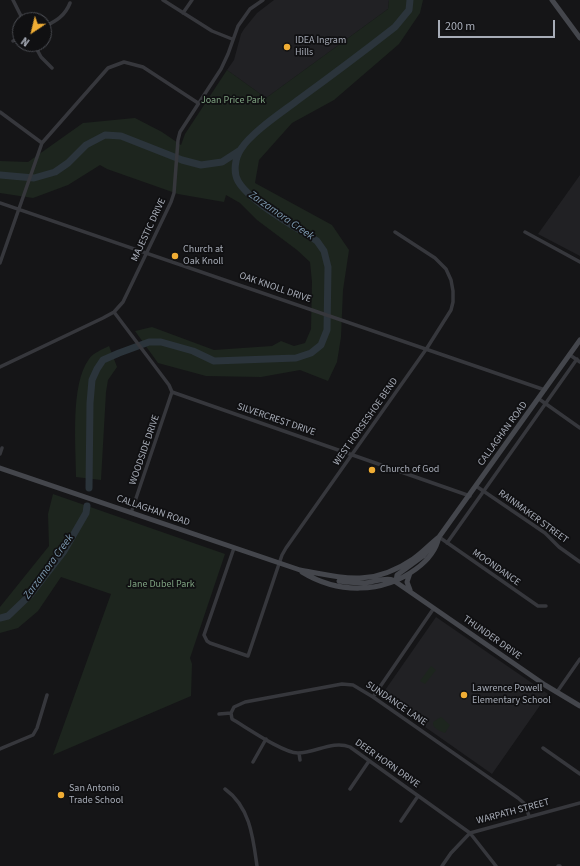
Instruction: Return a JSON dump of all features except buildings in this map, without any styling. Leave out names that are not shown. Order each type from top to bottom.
[{"type":"main road","points":[[552,0],[580,38]]},
{"type":"main road","name":"CALLAGHAN ROAD","points":[[0,468],[300,570],[354,579],[382,574],[398,568],[410,561],[438,539],[580,340]]},
{"type":"main road","points":[[312,573],[326,578],[351,583],[366,583],[390,578],[396,581],[398,574],[423,556],[438,539]]},
{"type":"main road","name":"CALLAGHAN ROAD","points":[[300,570],[321,581],[349,588],[370,588],[396,581],[410,573],[430,555],[437,546],[438,539]]},
{"type":"main road","points":[[410,573],[407,582],[410,591]]},
{"type":"main road","name":"THUNDER DRIVE","points":[[396,581],[486,645],[580,706]]},
{"type":"street","points":[[13,0],[19,12]]},
{"type":"street","points":[[162,0],[212,31],[232,39]]},
{"type":"street","points":[[183,13],[192,0]]},
{"type":"street","name":"MAJESTIC DRIVE","points":[[0,367],[114,312],[125,298],[172,202],[177,146],[180,132],[225,61],[238,26],[245,15],[263,0]]},
{"type":"street","points":[[52,22],[61,17],[70,3]]},
{"type":"street","points":[[38,52],[41,57],[52,68]]},
{"type":"street","points":[[0,263],[42,143],[108,68],[124,62],[143,67],[198,103]]},
{"type":"street","points":[[0,112],[42,143]]},
{"type":"street","name":"OAK KNOLL DRIVE","points":[[0,203],[311,308],[545,390]]},
{"type":"street","name":"WEST HORSESHOE BEND","points":[[234,548],[204,631],[204,635],[207,641],[248,656],[279,564],[286,548],[353,455],[427,348],[451,310],[454,296],[452,280],[446,269],[440,262],[395,232]]},
{"type":"street","points":[[525,232],[580,262]]},
{"type":"street","points":[[114,312],[169,385],[172,392]]},
{"type":"street","points":[[570,354],[578,360]]},
{"type":"street","name":"CALLAGHAN ROAD","points":[[447,543],[545,403],[578,360]]},
{"type":"street","name":"SILVERCREST DRIVE","points":[[172,392],[470,496]]},
{"type":"street","name":"WOODSIDE DRIVE","points":[[132,513],[172,392]]},
{"type":"street","points":[[539,399],[580,428]]},
{"type":"street","points":[[0,454],[2,448]]},
{"type":"street","name":"RAINMAKER STREET","points":[[476,486],[544,534],[580,562]]},
{"type":"street","name":"MOONDANCE","points":[[438,539],[447,543],[538,606],[546,606]]},
{"type":"street","points":[[373,697],[434,608]]},
{"type":"street","points":[[557,692],[580,659]]},
{"type":"street","name":"SUNDANCE LANE","points":[[230,713],[236,705],[245,702],[342,684],[354,685],[518,798],[525,804],[529,816]]},
{"type":"street","points":[[0,749],[33,735],[37,728],[47,695]]},
{"type":"street","points":[[219,714],[230,713]]},
{"type":"street","name":"DEER HORN DRIVE","points":[[230,713],[232,719],[285,750],[299,753],[342,745],[350,748],[470,833],[496,866]]},
{"type":"street","points":[[253,762],[266,739]]},
{"type":"street","points":[[544,748],[580,774]]},
{"type":"street","points":[[299,753],[300,760]]},
{"type":"street","points":[[350,789],[370,761]]},
{"type":"street","points":[[225,789],[241,806],[248,819],[254,841],[257,866]]},
{"type":"street","points":[[401,821],[418,796]]},
{"type":"street","name":"WARPATH STREET","points":[[442,866],[451,853],[470,833],[580,803]]},
{"type":"shaded area","name":"IDEA Ingram Hills","points":[[274,0],[389,0],[388,9],[266,98],[227,70],[234,60],[241,34],[244,29],[257,13]]},
{"type":"shaded area","points":[[580,175],[580,256],[538,234]]},
{"type":"shaded area","name":"Lawrence Powell Elementary School","points":[[436,617],[548,694],[492,774],[381,696]]},
{"type":"green space","name":"Joan Price Park","points":[[389,0],[423,0],[420,13],[399,44],[334,100],[292,123],[259,160],[255,183],[332,225],[349,250],[343,290],[341,337],[337,362],[328,381],[300,370],[261,377],[206,376],[158,363],[135,331],[152,327],[214,350],[272,346],[281,341],[294,346],[305,343],[311,329],[312,282],[310,262],[297,250],[257,220],[240,203],[226,195],[224,202],[178,194],[107,169],[100,165],[68,185],[33,198],[0,193],[0,161],[28,162],[83,123],[135,118],[162,132],[181,145],[185,134],[227,70],[266,98],[388,9]]},
{"type":"green space","points":[[109,346],[117,367],[108,380],[106,392],[101,480],[76,477],[75,416],[79,384],[83,370],[89,359],[96,353]]},
{"type":"green space","name":"Jane Dubel Park","points":[[53,494],[225,554],[190,658],[192,664],[191,696],[53,755],[111,594],[61,577],[38,611],[18,628],[0,633],[0,607],[49,546],[48,514]]},
{"type":"green space","points":[[431,666],[436,670],[425,684],[420,681]]},
{"type":"green space","points":[[441,717],[450,725],[445,733],[437,729],[433,724],[433,722]]},
{"type":"waterway","name":"Zarzamora Creek","points":[[89,488],[90,403],[92,380],[103,360],[149,342],[161,342],[193,351],[214,361],[296,358],[311,353],[321,345],[327,330],[328,267],[324,251],[317,241],[263,206],[244,189],[236,177],[236,161],[241,149],[259,129],[395,27],[409,10],[410,0]]},
{"type":"waterway","points":[[0,175],[34,178],[55,172],[68,163],[86,145],[105,135],[121,136],[182,160],[201,165],[222,162],[239,151]]},
{"type":"waterway","name":"Zarzamora Creek","points":[[0,618],[8,616],[30,595],[64,551],[86,513],[87,506]]},
{"type":"place","name":"IDEA Ingram Hills","points":[[287,47]]},
{"type":"place","name":"Church at Oak Knoll","points":[[175,256]]},
{"type":"place","name":"Church of God","points":[[372,470]]},
{"type":"place","name":"Lawrence Powell Elementary School","points":[[464,695]]},
{"type":"place","name":"San Antonio Trade School","points":[[61,795]]}]
